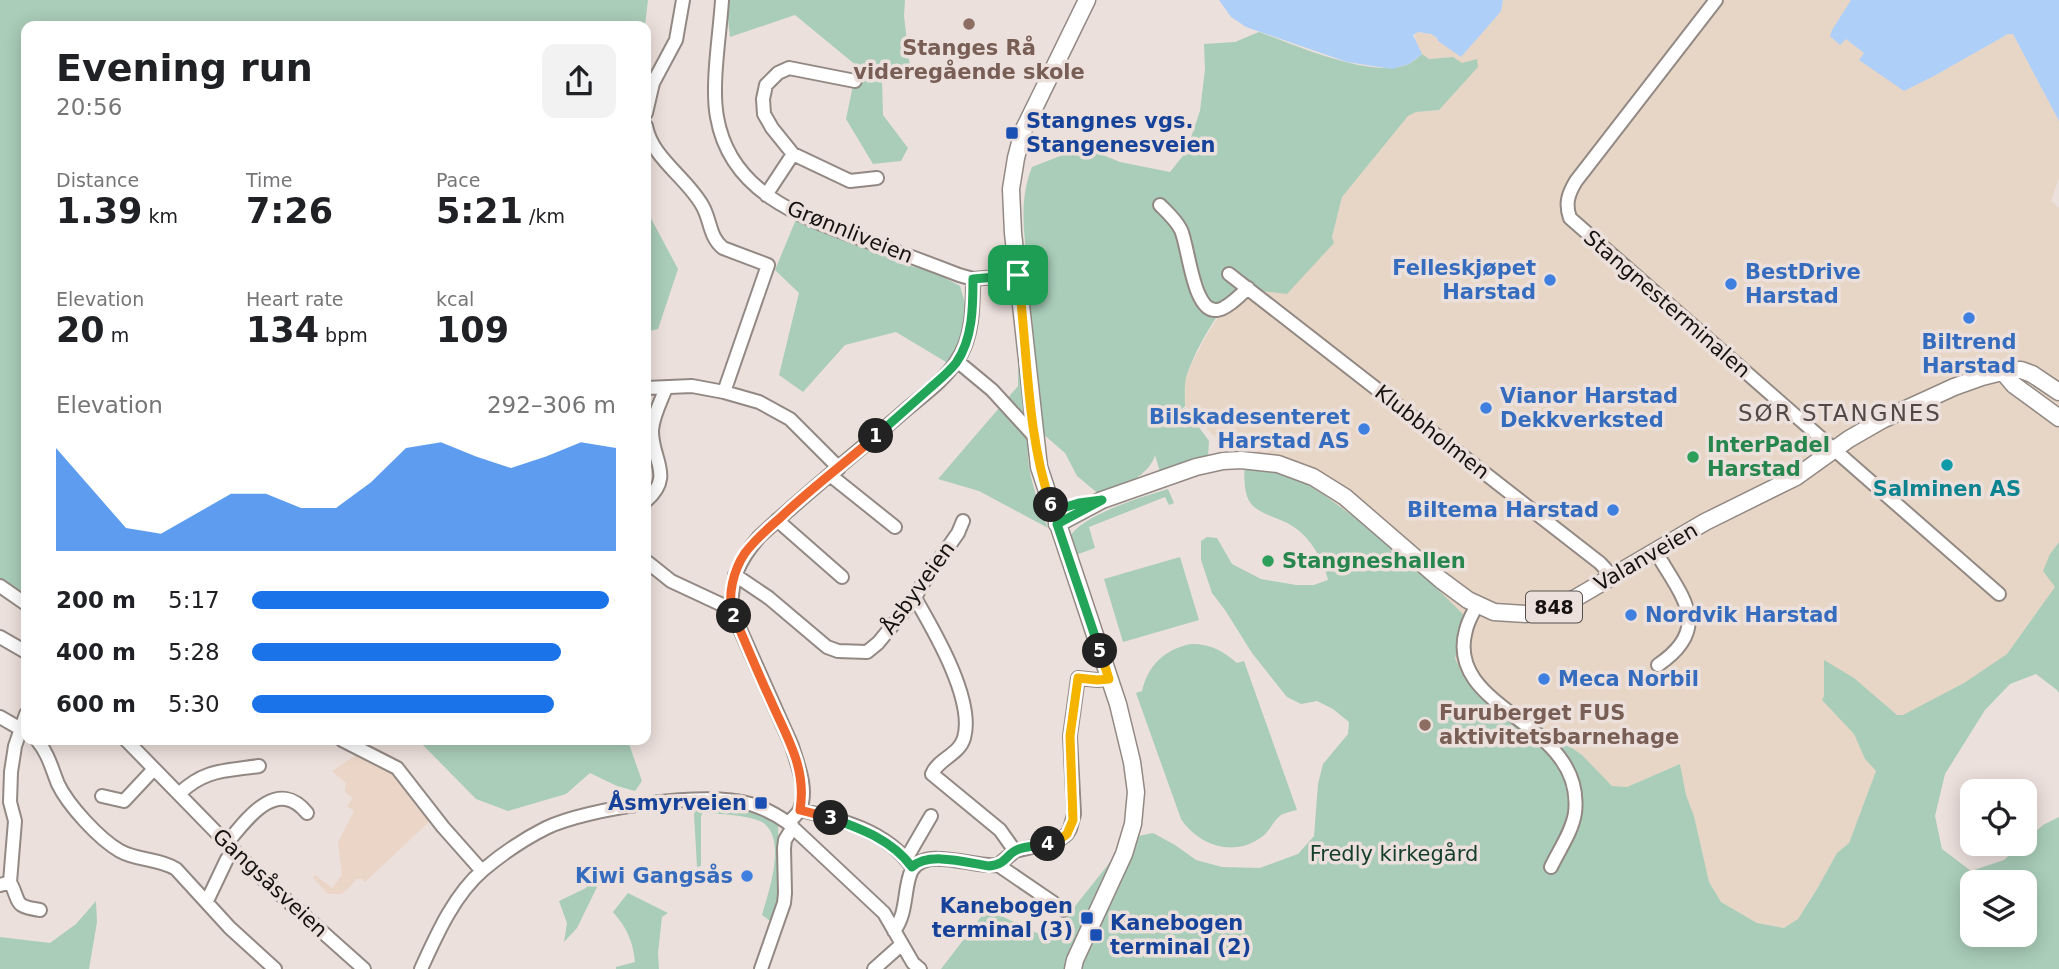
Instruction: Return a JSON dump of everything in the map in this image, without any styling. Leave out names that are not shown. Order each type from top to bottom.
[{"type":"main road","points":[[1072,966],[1124,854],[1133,824],[1136,792],[1132,762],[1109,679],[1041,476],[1013,233],[1012,189],[1023,131],[1087,0]]},
{"type":"main road","name":"848","points":[[2003,372],[2021,370],[2059,392]]},
{"type":"main road","points":[[2003,372],[2014,385],[2059,418]]},
{"type":"main road","name":"Valanveien","points":[[1055,517],[1079,503],[1102,500],[1196,467],[1223,461],[1278,464],[1313,477],[1337,491],[1457,593],[1477,605],[1510,614],[1526,614],[1574,599],[1704,523],[1796,477],[1866,429],[1900,411],[1973,380],[2003,372]]},
{"type":"street","points":[[651,92],[676,40],[683,0]]},
{"type":"street","name":"Grønnliveien","points":[[722,0],[717,117],[724,142],[748,179],[766,195],[798,215],[973,279],[1018,275]]},
{"type":"street","name":"Stangnesterminalen","points":[[1716,0],[1576,181],[1567,200],[1566,208],[1570,218],[1999,594]]},
{"type":"street","points":[[855,81],[789,68],[778,73],[766,85],[764,114],[793,155],[850,181],[877,178]]},
{"type":"street","points":[[651,139],[701,203],[717,243],[723,248],[768,265],[724,392]]},
{"type":"street","points":[[766,195],[793,155]]},
{"type":"street","points":[[1160,205],[1181,230],[1197,291],[1201,302],[1207,308],[1214,311],[1222,309],[1248,288]]},
{"type":"street","name":"Klubbholmen","points":[[1229,274],[1600,563],[1613,577]]},
{"type":"street","points":[[761,969],[784,903],[783,848],[800,810],[803,792],[792,746],[731,609],[732,587],[743,556],[759,537],[957,362],[970,327],[973,279]]},
{"type":"street","points":[[957,362],[992,390],[1035,437]]},
{"type":"street","points":[[651,387],[692,386],[724,392],[759,402],[790,419],[834,471],[895,527]]},
{"type":"street","points":[[651,496],[661,478],[652,429],[666,388]]},
{"type":"street","points":[[777,520],[842,577]]},
{"type":"street","name":"Åsbyveien","points":[[736,575],[761,592],[827,647],[838,651],[867,652],[915,598],[964,521]]},
{"type":"street","points":[[1656,552],[1690,616],[1683,641],[1658,665]]},
{"type":"street","points":[[651,565],[671,581],[731,609]]},
{"type":"street","points":[[0,586],[21,601]]},
{"type":"street","points":[[915,598],[942,646],[960,689],[964,713],[963,741],[932,774],[1000,830],[1015,851]]},
{"type":"street","points":[[1477,605],[1466,629],[1464,642],[1468,670],[1483,691],[1551,745],[1567,768],[1573,786],[1574,816],[1552,867]]},
{"type":"street","points":[[0,636],[21,649]]},
{"type":"street","points":[[909,863],[945,859],[998,865],[1015,851],[1058,841],[1067,834],[1074,814],[1070,736],[1078,678],[1109,679]]},
{"type":"street","points":[[0,717],[21,729]]},
{"type":"street","points":[[21,737],[11,772],[10,802],[15,821],[5,883],[19,904],[40,910]]},
{"type":"street","points":[[41,745],[60,787],[79,815],[119,851],[166,863],[176,869],[230,928],[275,969]]},
{"type":"street","name":"Gangsåsveien","points":[[130,745],[278,893],[364,969]]},
{"type":"street","points":[[352,745],[397,768],[482,871]]},
{"type":"street","points":[[179,794],[192,782],[207,774],[259,766]]},
{"type":"street","points":[[102,796],[121,801],[127,799],[154,769]]},
{"type":"street","points":[[206,901],[231,847],[252,812],[270,802],[290,800],[307,813]]},
{"type":"street","points":[[422,969],[448,915],[464,890],[482,871],[511,849],[547,828],[587,814],[677,801],[730,801],[750,804],[780,817],[884,914],[913,963],[920,969]]},
{"type":"street","points":[[800,810],[870,832],[894,847],[909,863]]},
{"type":"street","points":[[894,931],[902,919],[909,863],[931,816]]},
{"type":"street","points":[[998,865],[1064,910]]},
{"type":"street","points":[[874,969],[902,944]]},
{"type":"shaded area","points":[[1503,0],[1851,0],[1831,36],[1845,38],[1864,53],[1860,60],[1904,91],[2008,34],[2013,34],[2059,121],[2059,178],[2051,201],[2059,208],[2059,542],[2050,554],[2055,587],[2007,654],[1964,683],[1903,716],[1897,715],[1854,678],[1824,696],[1823,700],[1854,734],[1865,759],[1876,771],[1849,843],[1837,853],[1798,919],[1784,928],[1757,923],[1721,902],[1709,882],[1680,764],[1627,787],[1612,786],[1582,755],[1461,671],[1455,658],[1464,631],[1387,543],[1324,495],[1245,462],[1185,406],[1185,381],[1190,367],[1230,298],[1332,237],[1342,197],[1408,116],[1416,112],[1439,110],[1462,64],[1453,57],[1429,59],[1422,54],[1414,33],[1431,34],[1461,57],[1501,11]]},
{"type":"shaded area","points":[[358,754],[394,771],[431,820],[365,882],[356,879],[341,894],[328,894],[313,878],[315,875],[332,888],[342,875],[338,842],[354,811],[347,806],[353,798],[345,792],[346,783],[332,771]]},
{"type":"green space","points":[[0,0],[648,0],[646,21],[21,21],[21,599],[0,582]]},
{"type":"green space","points":[[726,0],[905,0],[904,16],[911,76],[882,79],[883,115],[908,148],[901,161],[873,164],[846,119],[857,66],[795,15],[730,37]]},
{"type":"green space","points":[[1259,32],[1334,59],[1375,68],[1394,68],[1409,64],[1422,54],[1429,59],[1453,57],[1462,63],[1477,59],[1478,67],[1439,110],[1416,112],[1408,116],[1342,197],[1332,237],[1334,243],[1287,294],[1242,289],[1217,317],[1201,342],[1190,367],[1185,381],[1185,406],[1172,419],[1185,408],[1209,441],[1208,457],[1160,472],[1155,455],[1141,474],[1101,496],[1077,476],[1065,453],[1035,427],[1030,436],[1028,462],[1048,528],[979,491],[938,479],[1018,386],[1019,303],[1033,291],[1023,213],[1032,167],[1078,149],[1120,162],[1170,172],[1186,152],[1200,111],[1205,69],[1204,44],[1235,42]]},
{"type":"green space","points":[[797,217],[872,246],[897,263],[932,271],[960,286],[969,317],[956,368],[896,332],[845,345],[803,392],[779,375],[799,293],[775,270]]},
{"type":"green space","points":[[651,218],[678,269],[658,329],[651,331]]},
{"type":"green space","name":"Fredly kirkegård","points":[[1245,462],[1292,475],[1354,517],[1419,571],[1470,621],[1455,658],[1461,671],[1582,755],[1612,786],[1627,787],[1680,764],[1709,882],[1721,902],[1757,923],[1784,928],[1798,919],[1837,853],[1849,843],[1876,771],[1865,759],[1854,734],[1822,700],[1824,660],[1854,678],[1897,715],[1903,715],[1964,683],[2007,654],[2055,587],[2043,571],[2059,542],[2059,693],[2036,674],[2010,684],[1985,710],[1945,774],[1935,816],[1942,849],[1970,870],[1960,870],[1960,947],[2037,947],[2037,870],[1974,870],[2008,856],[2037,856],[2037,830],[2059,817],[2059,969],[941,969],[987,909],[1037,933],[1060,925],[1115,856],[1124,833],[1128,793],[1124,759],[1104,687],[1131,782],[1129,838],[1153,833],[1196,860],[1222,867],[1260,868],[1298,854],[1314,836],[1318,784],[1323,764],[1348,734],[1349,722],[1317,701],[1301,704],[1287,697],[1252,653],[1212,593],[1201,560],[1201,541],[1207,537],[1217,538],[1232,564],[1261,579],[1296,585],[1314,585],[1328,580],[1318,555],[1302,533],[1252,505],[1244,478]]},
{"type":"green space","points":[[1168,489],[1174,503],[1169,505],[1165,497],[1089,527],[1095,548],[1073,556],[1069,538],[1086,521]]},
{"type":"green space","points":[[1180,557],[1199,620],[1123,642],[1104,579]]},
{"type":"green space","points":[[1191,644],[1216,649],[1237,663],[1244,661],[1297,810],[1281,815],[1263,836],[1252,843],[1218,846],[1197,836],[1181,819],[1136,693],[1142,691],[1149,673],[1159,660],[1173,650]]},
{"type":"green space","points":[[423,745],[629,745],[642,781],[635,791],[590,773],[566,794],[508,811],[476,799]]},
{"type":"green space","points":[[699,805],[740,809],[760,815],[778,825],[781,894],[773,923],[762,915],[774,867],[774,840],[770,830],[762,822],[750,818],[703,813],[701,866],[697,867],[694,814]]},
{"type":"green space","points":[[593,868],[597,887],[577,928],[564,942],[567,923],[559,901],[586,888]]},
{"type":"green space","points":[[628,893],[668,913],[662,917],[659,969],[616,969],[635,962],[628,935],[613,912]]},
{"type":"green space","points":[[96,901],[97,922],[89,969],[0,969],[0,937],[50,943],[76,924]]},
{"type":"water","points":[[1219,0],[1503,0],[1501,11],[1461,57],[1431,34],[1418,32],[1413,35],[1422,54],[1409,64],[1392,69],[1347,62],[1246,27],[1231,17]]},
{"type":"water","points":[[1851,0],[2059,0],[2059,121],[2013,34],[2008,34],[1904,91],[1859,60],[1864,53],[1846,39],[1840,45],[1830,36]]},
{"type":"place","name":"Stanges Rå videregående skole","points":[[969,24]]},
{"type":"place","name":"Stangnes vgs. Stangenesveien","points":[[1012,133]]},
{"type":"place","name":"Felleskjøpet Harstad","points":[[1550,280]]},
{"type":"place","name":"BestDrive Harstad","points":[[1731,284]]},
{"type":"place","name":"Biltrend Harstad","points":[[1969,318]]},
{"type":"place","name":"Vianor Harstad Dekkverksted","points":[[1486,408]]},
{"type":"place","name":"Bilskadesenteret Harstad AS","points":[[1364,429]]},
{"type":"place","name":"InterPadel Harstad","points":[[1693,457]]},
{"type":"place","name":"Salminen AS","points":[[1947,465]]},
{"type":"place","name":"Biltema Harstad","points":[[1613,510]]},
{"type":"place","name":"Stangneshallen","points":[[1268,561]]},
{"type":"place","name":"Nordvik Harstad","points":[[1631,615]]},
{"type":"place","name":"Meca Norbil","points":[[1544,679]]},
{"type":"place","name":"Furuberget FUS aktivitetsbarnehage","points":[[1425,725]]},
{"type":"place","name":"Åsmyrveien","points":[[761,803]]},
{"type":"place","name":"Kiwi Gangsås","points":[[747,876]]},
{"type":"place","name":"Kanebogen terminal (3)","points":[[1087,918]]},
{"type":"place","name":"Kanebogen terminal (2)","points":[[1096,935]]},
{"type":"district","name":"SØR STANGNES","points":[[1840,413]]},
{"type":"route","points":[[1018,275],[1039,467],[1053,511],[1079,503],[1102,500],[1057,524],[1109,679],[1078,678],[1070,736],[1073,820],[1063,838],[1015,851],[998,865],[945,859],[921,861],[912,867],[894,847],[870,832],[800,810],[803,792],[792,746],[731,609],[732,587],[743,556],[759,537],[957,362],[970,327],[973,279],[1018,275]]}]
